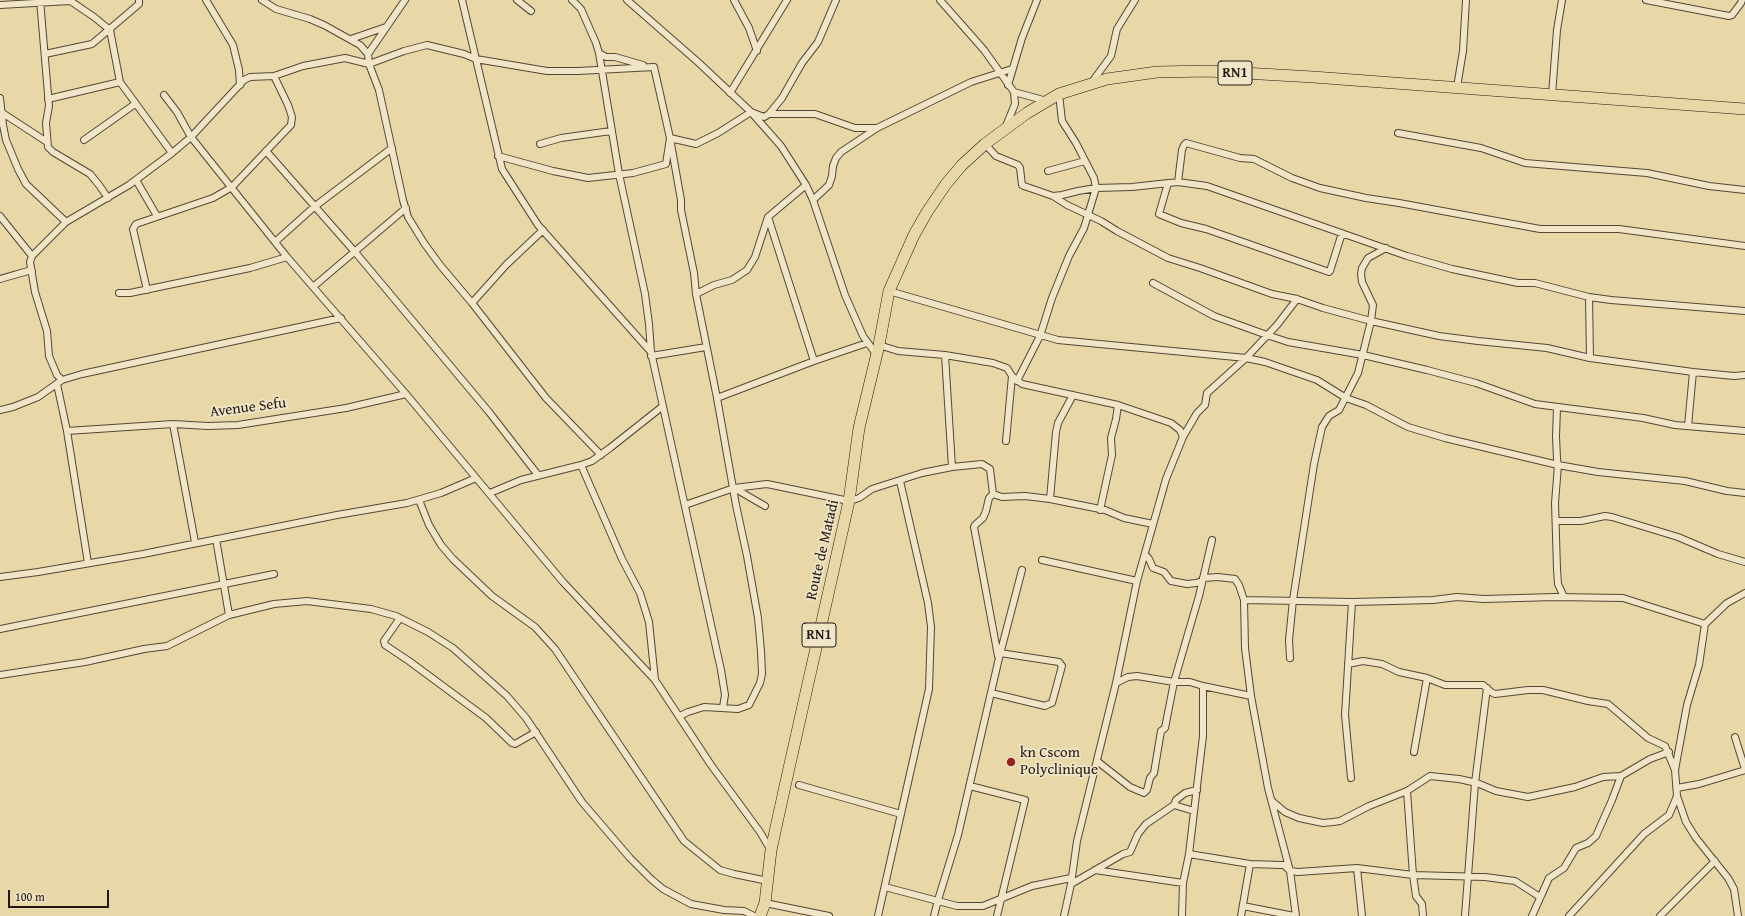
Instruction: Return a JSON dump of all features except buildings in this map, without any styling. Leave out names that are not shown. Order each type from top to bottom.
[{"type":"highway","name":"RN1","points":[[878,350],[890,292],[914,235],[927,212],[946,184],[985,144],[1005,128],[1059,94],[1091,83],[1128,75],[1158,72],[1209,71],[1457,87],[1745,109]]},
{"type":"highway","name":"Route de Matadi","points":[[760,916],[765,903],[771,850],[849,501],[858,428],[878,350]]},
{"type":"street","points":[[0,6],[40,1],[69,0],[110,30],[120,82],[172,153]]},
{"type":"street","points":[[45,54],[92,44],[139,4],[139,0]]},
{"type":"street","points":[[206,0],[233,45],[238,64],[240,85]]},
{"type":"street","points":[[262,0],[270,7],[310,18],[351,39],[360,45],[368,54],[369,64],[379,90],[408,217],[440,266],[472,303],[546,398],[600,455]]},
{"type":"street","points":[[368,54],[406,0]]},
{"type":"street","points":[[462,0],[502,169],[543,230],[651,354]]},
{"type":"street","points":[[517,0],[531,10]]},
{"type":"street","points":[[572,0],[581,9],[599,53],[600,70],[619,174],[645,294],[650,324],[651,354],[724,684],[725,695],[723,707]]},
{"type":"street","points":[[627,0],[699,63],[751,112],[781,146],[806,185],[813,200],[845,295],[867,343],[878,350],[945,355],[993,363],[1006,368],[1014,378],[1022,384],[1118,405],[1171,422],[1180,430],[1183,437]]},
{"type":"street","points":[[734,0],[750,28],[757,51]]},
{"type":"street","points":[[730,93],[787,0]]},
{"type":"street","points":[[751,112],[764,117],[769,114],[782,98],[802,63],[818,42],[836,0]]},
{"type":"street","points":[[940,0],[984,50],[1014,92],[1048,101]]},
{"type":"street","points":[[1008,85],[1029,18],[1037,0]]},
{"type":"street","points":[[1091,83],[1112,56],[1117,29],[1135,0]]},
{"type":"street","points":[[1457,87],[1463,51],[1466,0]]},
{"type":"street","points":[[1552,95],[1562,0]]},
{"type":"street","points":[[1646,0],[1729,16],[1732,15],[1743,3]]},
{"type":"street","points":[[40,1],[48,99],[46,123],[48,147],[53,152],[96,179],[108,198]]},
{"type":"street","points":[[351,39],[386,27]]},
{"type":"street","points":[[88,563],[60,382],[49,356],[47,331],[37,300],[30,262],[32,256],[66,222],[136,180],[172,153],[191,137],[240,85],[250,77],[274,76],[303,66],[345,58],[369,64],[404,51],[427,45],[464,54],[476,59],[547,71],[654,67],[670,138],[681,200],[681,210],[694,273],[696,294],[758,618],[762,674],[756,693],[749,705],[738,709],[704,707],[680,716]]},
{"type":"street","points":[[599,53],[606,57],[615,57],[647,67]]},
{"type":"street","points":[[813,200],[829,185],[836,158],[876,128],[971,82],[1000,72],[1012,70]]},
{"type":"street","points":[[147,290],[133,229],[136,224],[213,198],[232,187],[291,125],[292,121],[288,104],[274,76]]},
{"type":"street","points":[[48,99],[120,82]]},
{"type":"street","points":[[1005,128],[1015,104],[1014,92]]},
{"type":"street","points":[[1006,441],[1014,378],[1040,336],[1069,256],[1084,228],[1096,188],[1094,178],[1076,143],[1062,122],[1059,94]]},
{"type":"street","points":[[164,95],[177,112],[191,137],[287,257],[406,394],[563,582],[655,680],[710,764],[760,832],[771,850]]},
{"type":"street","points":[[0,98],[6,140],[26,184],[66,222]]},
{"type":"street","points":[[84,140],[135,104]]},
{"type":"street","points":[[1,112],[47,142]]},
{"type":"street","points":[[670,138],[696,144],[718,134],[751,112]]},
{"type":"street","points":[[769,114],[815,114],[855,128],[876,128]]},
{"type":"street","points":[[540,144],[561,138],[611,131]]},
{"type":"street","points":[[1398,133],[1482,148],[1525,163],[1647,173],[1709,186],[1745,190]]},
{"type":"street","points":[[498,156],[553,171],[595,178],[633,173],[666,164],[670,138]]},
{"type":"street","points":[[1178,182],[1183,147],[1186,143],[1240,158],[1254,159],[1283,175],[1341,194],[1540,229],[1619,229],[1745,246]]},
{"type":"street","points":[[985,144],[996,156],[1018,165],[1020,168],[1022,185],[1053,196],[1168,258],[1272,294],[1296,299],[1371,322],[1439,336],[1547,348],[1590,358],[1693,372],[1734,376],[1745,375]]},
{"type":"street","points":[[275,242],[314,207],[392,148]]},
{"type":"street","points":[[266,151],[355,252],[489,412],[538,475]]},
{"type":"street","points":[[502,169],[512,160]]},
{"type":"street","points":[[1048,171],[1085,161]]},
{"type":"street","points":[[136,180],[157,216]]},
{"type":"street","points":[[1053,196],[1096,188],[1178,182],[1207,186],[1386,248],[1452,269],[1518,283],[1535,283],[1589,297],[1745,311]]},
{"type":"street","points":[[1168,183],[1159,214],[1180,223],[1206,229],[1329,272],[1331,270],[1342,233]]},
{"type":"street","points":[[696,294],[732,280],[747,270],[755,257],[768,217],[806,185]]},
{"type":"street","points":[[313,287],[406,208]]},
{"type":"street","points":[[0,216],[32,256]]},
{"type":"street","points":[[768,217],[814,361]]},
{"type":"street","points":[[472,303],[506,266],[543,230]]},
{"type":"street","points":[[1290,658],[1289,640],[1293,600],[1314,464],[1322,427],[1329,416],[1339,410],[1346,398],[1358,373],[1363,355],[1371,322],[1373,305],[1362,282],[1362,268],[1368,258],[1386,248]]},
{"type":"street","points":[[119,293],[130,294],[250,268],[287,257]]},
{"type":"street","points":[[0,279],[32,271]]},
{"type":"street","points":[[1153,283],[1214,316],[1288,342],[1363,355],[1476,383],[1535,404],[1643,418],[1688,426],[1745,431]]},
{"type":"street","points":[[890,292],[1058,340],[1246,358],[1265,362],[1317,380],[1346,398],[1366,405],[1408,427],[1558,465],[1598,472],[1684,481],[1727,491],[1745,493]]},
{"type":"street","points":[[1589,297],[1590,358]]},
{"type":"street","points":[[1064,916],[1077,841],[1116,683],[1138,581],[1166,479],[1183,437],[1197,413],[1205,405],[1207,393],[1246,358],[1277,325],[1296,299]]},
{"type":"street","points":[[0,410],[13,407],[38,397],[60,382],[108,368],[341,318]]},
{"type":"street","points":[[717,398],[814,361],[867,343]]},
{"type":"street","points":[[651,354],[706,347]]},
{"type":"street","points":[[945,355],[952,467]]},
{"type":"street","points":[[1688,426],[1693,372]]},
{"type":"street","name":"Avenue Sefu","points":[[67,431],[173,424],[208,426],[238,425],[346,408],[406,394]]},
{"type":"street","points":[[1050,499],[1056,432],[1060,418],[1073,395]]},
{"type":"street","points":[[1100,510],[1112,455],[1111,438],[1115,426],[1118,405]]},
{"type":"street","points":[[490,493],[521,480],[582,465],[600,455],[663,406]]},
{"type":"street","points":[[1557,408],[1556,436],[1558,465],[1555,503],[1557,521],[1558,584],[1564,597]]},
{"type":"street","points":[[173,424],[195,542]]},
{"type":"street","points":[[685,505],[734,488],[767,484],[775,484],[849,501],[859,498],[872,489],[922,473],[952,467],[982,464],[988,466],[991,471],[994,494]]},
{"type":"street","points":[[582,465],[622,559],[640,593],[649,622],[655,680]]},
{"type":"street","points":[[0,578],[88,563],[419,500],[441,493],[476,478]]},
{"type":"street","points":[[878,916],[929,689],[931,627],[928,603],[900,481]]},
{"type":"street","points":[[734,488],[764,506]]},
{"type":"street","points":[[999,655],[974,527],[983,518],[986,512],[988,498],[994,494],[1002,496],[1025,496],[1050,499],[1110,511],[1124,518],[1153,524]]},
{"type":"street","points":[[419,500],[429,525],[453,559],[492,596],[535,627],[555,649],[684,841],[720,870],[768,881]]},
{"type":"street","points":[[1557,521],[1581,521],[1605,516],[1678,537],[1718,554],[1745,562]]},
{"type":"street","points":[[216,539],[229,615]]},
{"type":"street","points":[[1097,761],[1124,784],[1146,792],[1149,786],[1150,778],[1154,773],[1161,731],[1165,728],[1174,682],[1199,596],[1212,540]]},
{"type":"street","points":[[1145,554],[1149,558],[1153,568],[1164,572],[1171,581],[1187,584],[1196,583],[1202,579],[1218,577],[1235,579],[1239,585],[1244,600],[1245,648],[1251,696],[1272,801],[1290,871],[1295,916],[1243,906]]},
{"type":"street","points":[[1042,560],[1138,581]]},
{"type":"street","points":[[934,916],[958,835],[999,655],[1022,570]]},
{"type":"street","points":[[0,629],[274,574]]},
{"type":"street","points":[[1675,770],[1687,705],[1699,665],[1705,624],[1727,603],[1745,593]]},
{"type":"street","points":[[1244,600],[1352,602],[1433,600],[1457,597],[1484,599],[1564,597],[1623,598],[1705,624]]},
{"type":"street","points":[[0,675],[85,662],[144,649],[168,646],[229,615],[274,604],[308,601],[371,609],[400,618],[437,638],[488,678],[507,696],[536,732],[582,802],[630,858],[651,879],[663,889],[691,904],[724,910],[744,911],[754,916]]},
{"type":"street","points":[[1351,778],[1345,715],[1352,602]]},
{"type":"street","points":[[400,618],[384,641],[385,645],[486,718],[512,743],[514,744],[536,732]]},
{"type":"street","points":[[991,694],[1045,706],[1052,702],[1062,666],[1059,662],[999,655]]},
{"type":"street","points":[[1348,664],[1354,661],[1363,661],[1386,665],[1405,674],[1427,678],[1445,685],[1484,685],[1495,694],[1528,690],[1543,690],[1588,701],[1608,704],[1642,734],[1665,746],[1675,770],[1677,796],[1688,827],[1728,878],[1734,890],[1739,916],[1745,914]]},
{"type":"street","points":[[1116,683],[1121,679],[1131,676],[1174,682],[1190,682],[1202,686],[1251,696]]},
{"type":"street","points":[[1414,752],[1427,678]]},
{"type":"street","points":[[1182,916],[1183,883],[1189,854],[1203,736],[1202,686]]},
{"type":"street","points":[[1465,916],[1475,783],[1487,688]]},
{"type":"street","points":[[1677,788],[1699,784],[1745,770],[1735,737]]},
{"type":"street","points":[[1272,801],[1285,812],[1299,818],[1319,822],[1333,822],[1340,821],[1369,806],[1406,791],[1430,776],[1475,783],[1496,791],[1528,797],[1575,787],[1603,777],[1621,776],[1650,759],[1668,752]]},
{"type":"street","points":[[1532,916],[1549,878],[1564,868],[1576,848],[1588,843],[1596,836],[1621,776]]},
{"type":"street","points":[[799,786],[901,814]]},
{"type":"street","points":[[970,786],[1025,800],[1000,900],[998,916]]},
{"type":"street","points":[[884,887],[957,906],[986,906],[1032,886],[1071,881],[1130,852],[1141,828],[1174,805],[1176,800],[1185,793],[1197,790]]},
{"type":"street","points":[[1406,791],[1413,875],[1416,896],[1422,904],[1423,916]]},
{"type":"street","points":[[1569,916],[1644,834],[1669,815],[1677,796]]},
{"type":"street","points":[[1174,805],[1194,811]]},
{"type":"street","points":[[1189,854],[1250,864],[1281,865],[1290,871],[1298,872],[1357,868],[1413,875],[1468,876],[1515,881],[1540,897]]},
{"type":"street","points":[[1660,916],[1715,861]]},
{"type":"street","points":[[1241,916],[1250,864]]},
{"type":"street","points":[[1357,868],[1362,916]]},
{"type":"street","points":[[1095,870],[1183,883]]},
{"type":"street","points":[[765,903],[829,916]]},
{"type":"place","name":"kn Cscom Polyclinique","points":[[1011,762]]}]
